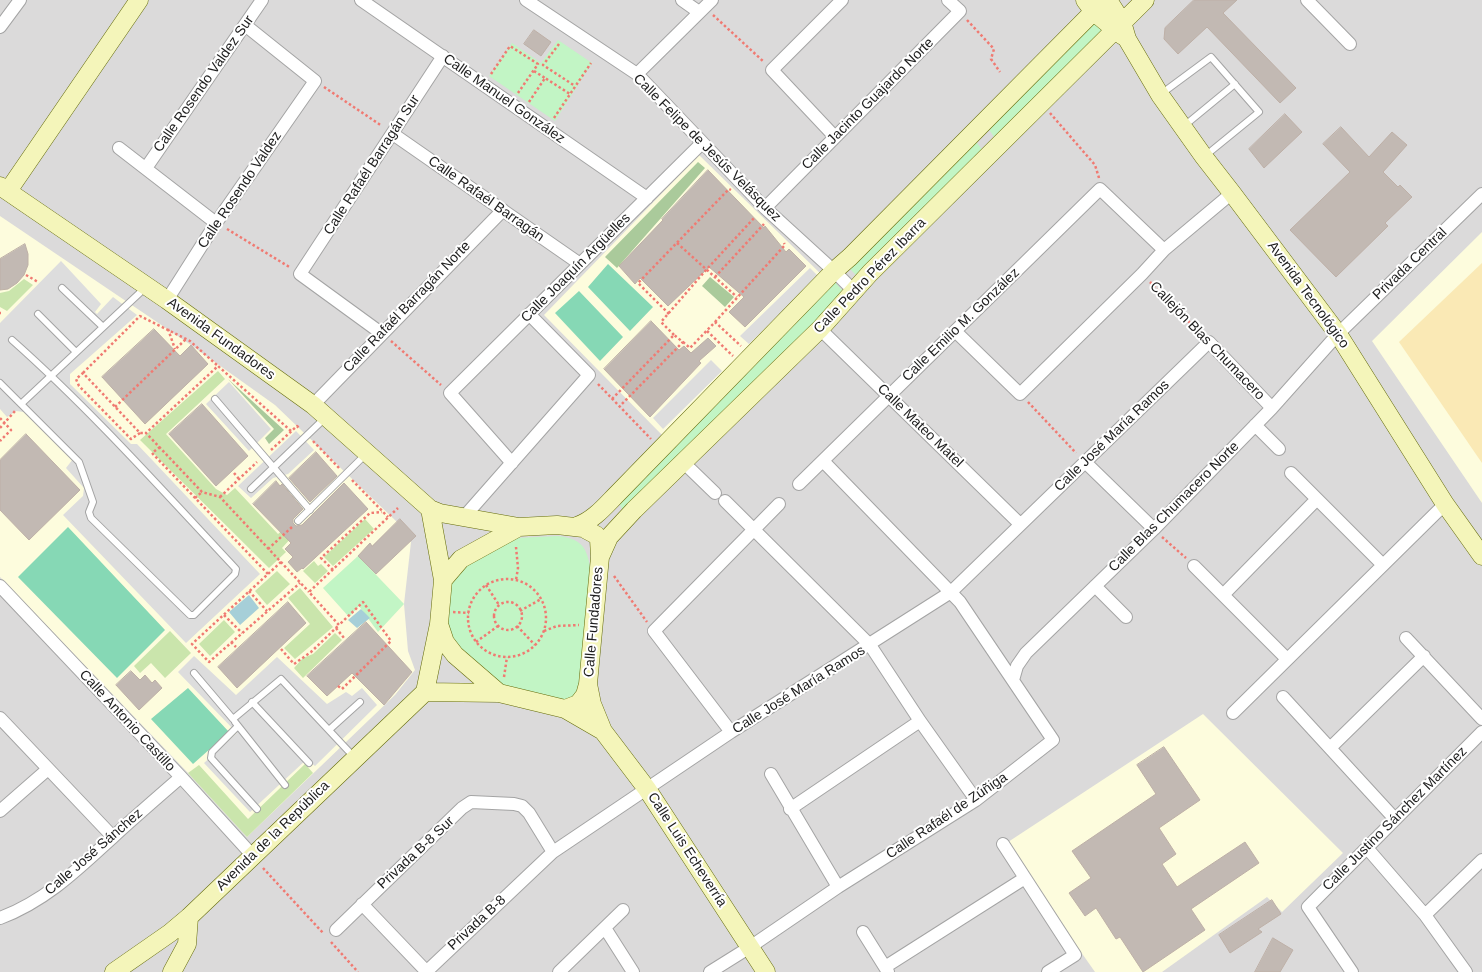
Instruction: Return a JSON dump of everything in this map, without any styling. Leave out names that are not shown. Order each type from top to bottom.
[{"type":"main road","points":[[4,189],[139,0]]},
{"type":"main road","name":"Calle Pedro Pérez Ibarra","points":[[600,556],[609,537],[634,510],[820,329],[853,290],[995,148],[1121,31],[1145,0]]},
{"type":"main road","name":"Calle Pedro Pérez Ibarra","points":[[577,526],[586,523],[594,517],[618,494],[834,270],[850,257],[977,129],[1098,3]]},
{"type":"main road","name":"Avenida Tecnológico","points":[[1098,3],[1121,31],[1160,94],[1204,158],[1232,192],[1338,334],[1445,504],[1482,556]]},
{"type":"main road","points":[[977,129],[995,148]]},
{"type":"main road","name":"Avenida Fundadores","points":[[4,189],[167,300],[312,405],[430,509]]},
{"type":"main road","points":[[618,494],[614,502],[617,510],[625,514],[634,510]]},
{"type":"main road","points":[[501,690],[456,655],[445,642],[443,580],[430,509],[519,527],[577,526]]},
{"type":"main road","name":"Calle Fundadores","points":[[565,709],[578,704],[585,695],[588,684],[600,556],[599,539],[596,535],[577,526]]},
{"type":"main road","points":[[443,580],[461,559],[519,527]]},
{"type":"main road","points":[[443,617],[425,692],[501,690],[565,709]]},
{"type":"main road","name":"Calle Luis Echeverría","points":[[588,684],[592,704],[603,731],[647,789],[766,972]]},
{"type":"main road","name":"Avenida de la República","points":[[114,972],[170,933],[189,917],[425,692]]},
{"type":"main road","name":"Calle Luis Echeverría","points":[[565,709],[603,731]]},
{"type":"main road","points":[[172,972],[186,944],[189,917]]},
{"type":"street","points":[[0,27],[20,0]]},
{"type":"street","name":"Calle Rosendo Valdez Sur","points":[[146,168],[262,0]]},
{"type":"street","name":"Calle Felipe de Jesús Velásquez","points":[[526,0],[636,74],[765,208],[834,270],[853,290]]},
{"type":"street","points":[[682,0],[705,6]]},
{"type":"street","points":[[835,137],[772,70],[842,0]]},
{"type":"street","points":[[948,0],[960,11]]},
{"type":"street","points":[[1307,0],[1350,44]]},
{"type":"street","name":"Calle Manuel González","points":[[366,1],[647,198]]},
{"type":"street","points":[[636,74],[705,6]]},
{"type":"street","name":"Calle Jacinto Guajardo Norte","points":[[765,208],[960,11]]},
{"type":"street","points":[[245,25],[315,80]]},
{"type":"street","name":"Calle Rafaél Barragán Sur","points":[[300,274],[443,56]]},
{"type":"street","name":"Calle Rosendo Valdez","points":[[167,300],[216,223],[315,80]]},
{"type":"street","name":"Calle Rafaél Barragán","points":[[392,134],[580,264]]},
{"type":"street","name":"Calle Joaquín Argüelles","points":[[450,393],[702,144]]},
{"type":"street","points":[[119,148],[216,223]]},
{"type":"street","points":[[1100,189],[1164,250]]},
{"type":"street","name":"Calle Emilio M. González","points":[[799,484],[1100,189]]},
{"type":"street","points":[[955,331],[1020,394],[1164,250],[1232,192]]},
{"type":"street","name":"Privada Central","points":[[1338,334],[1482,194]]},
{"type":"street","name":"Calle Rafaél Barragán Norte","points":[[312,405],[503,210]]},
{"type":"street","points":[[300,274],[381,333]]},
{"type":"street","points":[[464,517],[589,375],[529,314]]},
{"type":"street","name":"Calle Mateo Matel","points":[[820,329],[1020,524]]},
{"type":"street","name":"Calle Blas Chumacero Norte","points":[[1013,680],[1017,666],[1026,653],[1154,529],[1272,408],[1338,334]]},
{"type":"street","name":"Callejón Blas Chumacero","points":[[1209,342],[1272,408]]},
{"type":"street","name":"Calle José María Ramos","points":[[647,789],[731,732],[951,592],[1209,342]]},
{"type":"street","points":[[450,393],[512,463]]},
{"type":"street","points":[[1255,425],[1279,449]]},
{"type":"street","points":[[823,461],[951,592],[1013,680]]},
{"type":"street","points":[[683,462],[754,528],[870,645],[920,721],[976,800]]},
{"type":"street","points":[[1085,462],[1154,529]]},
{"type":"street","points":[[1291,473],[1383,565]]},
{"type":"street","points":[[1223,595],[1317,499]]},
{"type":"street","points":[[731,732],[654,631],[778,504]]},
{"type":"street","points":[[1233,713],[1445,504]]},
{"type":"street","points":[[1194,566],[1287,659]]},
{"type":"street","name":"Calle Antonio Castillo","points":[[0,586],[253,856]]},
{"type":"street","points":[[1095,586],[1126,617]]},
{"type":"street","points":[[1406,638],[1482,719]]},
{"type":"street","points":[[1330,748],[1424,656]]},
{"type":"street","name":"Calle Rafaél de Zúñiga","points":[[710,972],[838,887],[976,800],[1054,740],[1013,680]]},
{"type":"street","points":[[1283,697],[1395,819]]},
{"type":"street","points":[[0,718],[113,837]]},
{"type":"street","points":[[790,809],[920,721]]},
{"type":"street","name":"Calle Justino Sánchez Martínez","points":[[1352,972],[1308,907],[1482,732]]},
{"type":"street","points":[[0,811],[48,768]]},
{"type":"street","points":[[770,774],[838,887]]},
{"type":"street","name":"Calle José Sánchez","points":[[0,918],[31,904],[56,888],[181,777]]},
{"type":"street","name":"Privada B-8","points":[[362,904],[426,972],[553,852],[647,789]]},
{"type":"street","name":"Privada B-8 Sur","points":[[336,930],[471,802],[522,806],[529,813],[553,852]]},
{"type":"street","points":[[1003,844],[1075,955],[1048,972]]},
{"type":"street","points":[[1367,848],[1426,915],[1466,972]]},
{"type":"street","points":[[1426,915],[1482,860]]},
{"type":"street","points":[[863,932],[886,970],[1025,878]]},
{"type":"street","points":[[559,972],[623,910]]},
{"type":"street","points":[[605,928],[633,972]]},
{"type":"lane","points":[[1160,94],[1211,57],[1259,112],[1204,158]]},
{"type":"lane","points":[[1182,127],[1235,84]]},
{"type":"lane","points":[[21,404],[147,286]]},
{"type":"lane","points":[[62,288],[103,327]]},
{"type":"lane","points":[[38,314],[76,352]]},
{"type":"lane","points":[[0,383],[79,462],[93,502],[89,512],[91,518],[190,615],[194,615],[235,574],[236,569],[51,375],[12,340]]},
{"type":"lane","points":[[215,399],[310,510]]},
{"type":"lane","points":[[251,488],[326,417]]},
{"type":"lane","points":[[298,521],[366,454]]},
{"type":"lane","points":[[194,673],[286,785]]},
{"type":"lane","points":[[233,719],[281,679],[355,758]]},
{"type":"lane","points":[[252,702],[309,763]]},
{"type":"lane","points":[[329,730],[360,702]]},
{"type":"lane","points":[[238,726],[212,752],[212,758],[257,809]]},
{"type":"path","points":[[705,6],[772,70]]},
{"type":"path","points":[[960,11],[994,49],[991,59],[1000,72]]},
{"type":"path","points":[[543,65],[559,44]]},
{"type":"path","points":[[490,76],[510,46],[575,86]]},
{"type":"path","points":[[547,115],[554,119],[590,63]]},
{"type":"path","points":[[517,94],[538,64]]},
{"type":"path","points":[[534,71],[570,94]]},
{"type":"path","points":[[528,102],[545,78]]},
{"type":"path","points":[[315,80],[392,134]]},
{"type":"path","points":[[510,90],[535,106]]},
{"type":"path","points":[[1042,103],[1095,165],[1100,189]]},
{"type":"path","points":[[669,314],[638,283],[729,189],[736,196]]},
{"type":"path","points":[[715,277],[764,224],[756,216],[661,322],[690,348],[785,245],[778,238]]},
{"type":"path","points":[[216,223],[300,274]]},
{"type":"path","points":[[677,243],[737,298]]},
{"type":"path","name":"Callejón Blas Chumacero","points":[[1142,274],[1209,342]]},
{"type":"path","points":[[26,276],[38,282]]},
{"type":"path","points":[[218,366],[146,433],[140,433],[131,439],[79,386],[76,379],[140,316],[186,339],[218,366],[291,431]]},
{"type":"path","points":[[715,322],[747,361]]},
{"type":"path","points":[[168,329],[175,349]]},
{"type":"path","points":[[707,331],[747,361]]},
{"type":"path","points":[[381,333],[450,393]]},
{"type":"path","points":[[612,399],[674,335]]},
{"type":"path","points":[[115,407],[186,339]]},
{"type":"path","points":[[620,406],[683,342]]},
{"type":"path","points":[[83,373],[140,433]]},
{"type":"path","points":[[589,375],[661,449]]},
{"type":"path","points":[[1020,394],[1085,462]]},
{"type":"path","points":[[0,428],[21,404]]},
{"type":"path","points":[[0,418],[11,430],[0,440]]},
{"type":"path","points":[[220,496],[297,426],[388,517]]},
{"type":"path","points":[[146,433],[202,492],[220,496],[339,625]]},
{"type":"path","points":[[160,447],[152,453],[268,574]]},
{"type":"path","points":[[234,473],[239,479]]},
{"type":"path","points":[[195,498],[202,492]]},
{"type":"path","points":[[309,592],[398,508]]},
{"type":"path","points":[[333,570],[321,558],[370,512],[383,512]]},
{"type":"path","points":[[268,548],[298,521]]},
{"type":"path","points":[[1154,529],[1194,566]]},
{"type":"path","points":[[516,580],[518,568],[516,547],[524,544]]},
{"type":"path","points":[[600,556],[654,631]]},
{"type":"path","points":[[280,562],[192,644],[209,662],[300,583]]},
{"type":"path","points":[[498,580],[516,580],[524,582],[541,598],[546,613],[543,631],[535,645],[522,654],[507,657],[497,656],[486,651],[476,642],[470,631],[470,606],[476,594],[486,585],[498,580]]},
{"type":"path","points":[[486,585],[499,605]]},
{"type":"path","points":[[250,591],[267,612]]},
{"type":"path","points":[[520,611],[541,598]]},
{"type":"path","points":[[281,649],[294,664],[311,652],[363,602],[391,641],[342,689],[338,686]]},
{"type":"path","points":[[508,602],[513,603],[520,611],[520,621],[517,626],[507,630],[498,626],[494,616],[495,610],[499,605],[508,602]]},
{"type":"path","points":[[443,617],[469,613]]},
{"type":"path","points":[[224,615],[242,633]]},
{"type":"path","points":[[543,631],[557,626],[579,625],[580,616]]},
{"type":"path","points":[[476,642],[498,626]]},
{"type":"path","points":[[517,626],[535,645]]},
{"type":"path","points":[[336,628],[344,638]]},
{"type":"path","points":[[232,642],[236,647]]},
{"type":"path","points":[[501,690],[507,657]]},
{"type":"path","points":[[253,856],[358,972]]},
{"type":"shaded area","points":[[0,0],[1482,0],[1482,972],[0,972]]},
{"type":"shaded area","points":[[699,155],[823,276],[662,435],[544,315]]},
{"type":"shaded area","points":[[0,216],[191,345],[275,405],[396,521],[411,542],[404,604],[408,651],[415,670],[395,695],[247,837],[0,577]]},
{"type":"shaded area","points":[[1482,232],[1482,503],[1372,341]]},
{"type":"shaded area","points":[[61,261],[101,304],[95,312],[97,314],[113,297],[137,315],[70,374],[70,384],[131,444],[137,444],[260,574],[186,643],[63,515],[83,496],[84,488],[66,468],[73,459],[24,412],[16,411],[7,417],[0,409],[0,323]]},
{"type":"shaded area","points":[[810,268],[818,276],[749,344],[740,336]]},
{"type":"shaded area","points":[[711,360],[722,371],[663,429],[653,418]]},
{"type":"shaded area","points":[[229,382],[271,429],[249,451],[206,404]]},
{"type":"shaded area","points":[[296,431],[314,450],[288,474],[273,478],[251,498],[238,486]]},
{"type":"shaded area","points":[[194,656],[236,695],[277,657],[327,704],[346,692],[352,696],[362,688],[377,705],[315,766],[307,759],[250,812],[204,763],[237,733],[178,672]]},
{"type":"shaded area","points":[[1203,714],[1343,853],[1282,912],[1267,897],[1162,972],[1095,972],[1005,844]]},
{"type":"green space","points":[[1092,21],[1104,33],[996,140],[988,128]]},
{"type":"green space","points":[[558,40],[592,63],[555,121],[489,76],[512,43],[541,63]]},
{"type":"green space","points":[[974,139],[984,152],[859,278],[847,266]]},
{"type":"green space","points":[[698,162],[705,168],[617,268],[605,257]]},
{"type":"green space","points":[[608,264],[653,307],[630,331],[588,287]]},
{"type":"green space","points":[[710,277],[734,297],[725,307],[702,286]]},
{"type":"green space","points":[[24,279],[33,285],[7,311],[0,307],[0,293],[9,291]]},
{"type":"green space","points":[[834,281],[844,292],[632,509],[623,511],[619,503]]},
{"type":"green space","points":[[579,291],[623,337],[600,361],[555,313]]},
{"type":"green space","points":[[218,371],[225,379],[166,434],[216,489],[227,495],[235,488],[278,534],[284,529],[292,537],[282,548],[286,552],[269,568],[140,440]]},
{"type":"green space","points":[[228,379],[284,430],[269,444],[265,438],[274,429]]},
{"type":"green space","points":[[365,519],[374,529],[333,566],[324,557]]},
{"type":"green space","points":[[68,527],[165,630],[117,678],[18,577]]},
{"type":"green space","points":[[558,536],[572,539],[581,544],[590,566],[585,683],[574,704],[503,688],[454,650],[445,628],[453,572],[516,538]]},
{"type":"green space","points":[[358,556],[404,604],[378,632],[359,606],[349,617],[323,588]]},
{"type":"green space","points":[[314,561],[318,566],[321,564],[328,571],[315,583],[303,571]]},
{"type":"green space","points":[[277,571],[290,584],[267,605],[255,591]]},
{"type":"green space","points":[[300,588],[333,627],[295,659],[284,648],[310,624],[288,598]]},
{"type":"green space","points":[[224,620],[235,632],[210,656],[199,644]]},
{"type":"green space","points":[[170,631],[191,653],[165,678],[151,663],[140,673],[134,666]]},
{"type":"green space","points":[[335,633],[342,640],[303,678],[294,668],[303,658],[313,654]]},
{"type":"green space","points":[[188,688],[229,732],[193,764],[151,719]]},
{"type":"green space","points":[[305,764],[313,773],[247,837],[188,773],[199,765],[248,819]]},
{"type":"sand","points":[[1482,263],[1482,463],[1399,342]]},
{"type":"water","points":[[249,595],[259,608],[240,625],[229,612]]},
{"type":"water","points":[[361,609],[370,618],[357,628],[348,620]]},
{"type":"building","points":[[1194,0],[1237,0],[1223,13],[1296,88],[1280,103],[1207,27],[1178,54],[1164,39],[1165,28]]},
{"type":"building","points":[[534,30],[551,42],[541,56],[524,44]]},
{"type":"building","points":[[1285,114],[1302,132],[1264,168],[1249,149]]},
{"type":"building","points":[[1341,127],[1369,157],[1392,132],[1407,145],[1383,172],[1398,187],[1400,185],[1412,197],[1385,223],[1388,226],[1336,277],[1290,230],[1350,172],[1323,144]]},
{"type":"building","points":[[708,170],[764,228],[765,226],[786,252],[789,249],[806,266],[745,327],[729,312],[744,297],[709,267],[668,306],[640,278],[635,284],[619,266]]},
{"type":"building","points":[[25,244],[28,254],[28,265],[24,275],[8,289],[0,290],[0,259]]},
{"type":"building","points":[[651,321],[679,350],[684,346],[691,353],[708,338],[716,346],[699,361],[701,363],[650,417],[604,369]]},
{"type":"building","points":[[154,329],[180,356],[191,345],[208,364],[145,424],[102,377]]},
{"type":"building","points":[[202,404],[248,456],[216,486],[169,434]]},
{"type":"building","points":[[26,434],[80,490],[29,540],[0,510],[0,460]]},
{"type":"building","points":[[316,452],[337,476],[310,502],[289,478]]},
{"type":"building","points":[[276,481],[280,486],[282,484],[303,509],[293,519],[293,523],[296,526],[302,525],[344,483],[368,509],[303,569],[297,572],[288,562],[293,557],[285,549],[291,543],[253,504]]},
{"type":"building","points":[[400,519],[416,536],[376,574],[358,556],[370,543],[372,546]]},
{"type":"building","points":[[288,602],[306,623],[237,688],[218,667]]},
{"type":"building","points":[[366,622],[412,672],[384,705],[352,673],[327,696],[307,676]]},
{"type":"building","points":[[131,671],[140,680],[145,675],[152,683],[155,680],[162,688],[139,710],[116,685]]},
{"type":"building","points":[[1164,747],[1200,800],[1159,828],[1176,854],[1162,864],[1177,887],[1245,842],[1259,863],[1191,909],[1205,930],[1143,972],[1120,937],[1116,939],[1096,908],[1085,916],[1069,893],[1091,878],[1072,851],[1156,794],[1137,765]]},
{"type":"building","points":[[1272,900],[1281,914],[1258,929],[1262,932],[1230,953],[1219,935]]},
{"type":"building","points":[[1273,938],[1293,950],[1280,972],[1255,972]]}]
